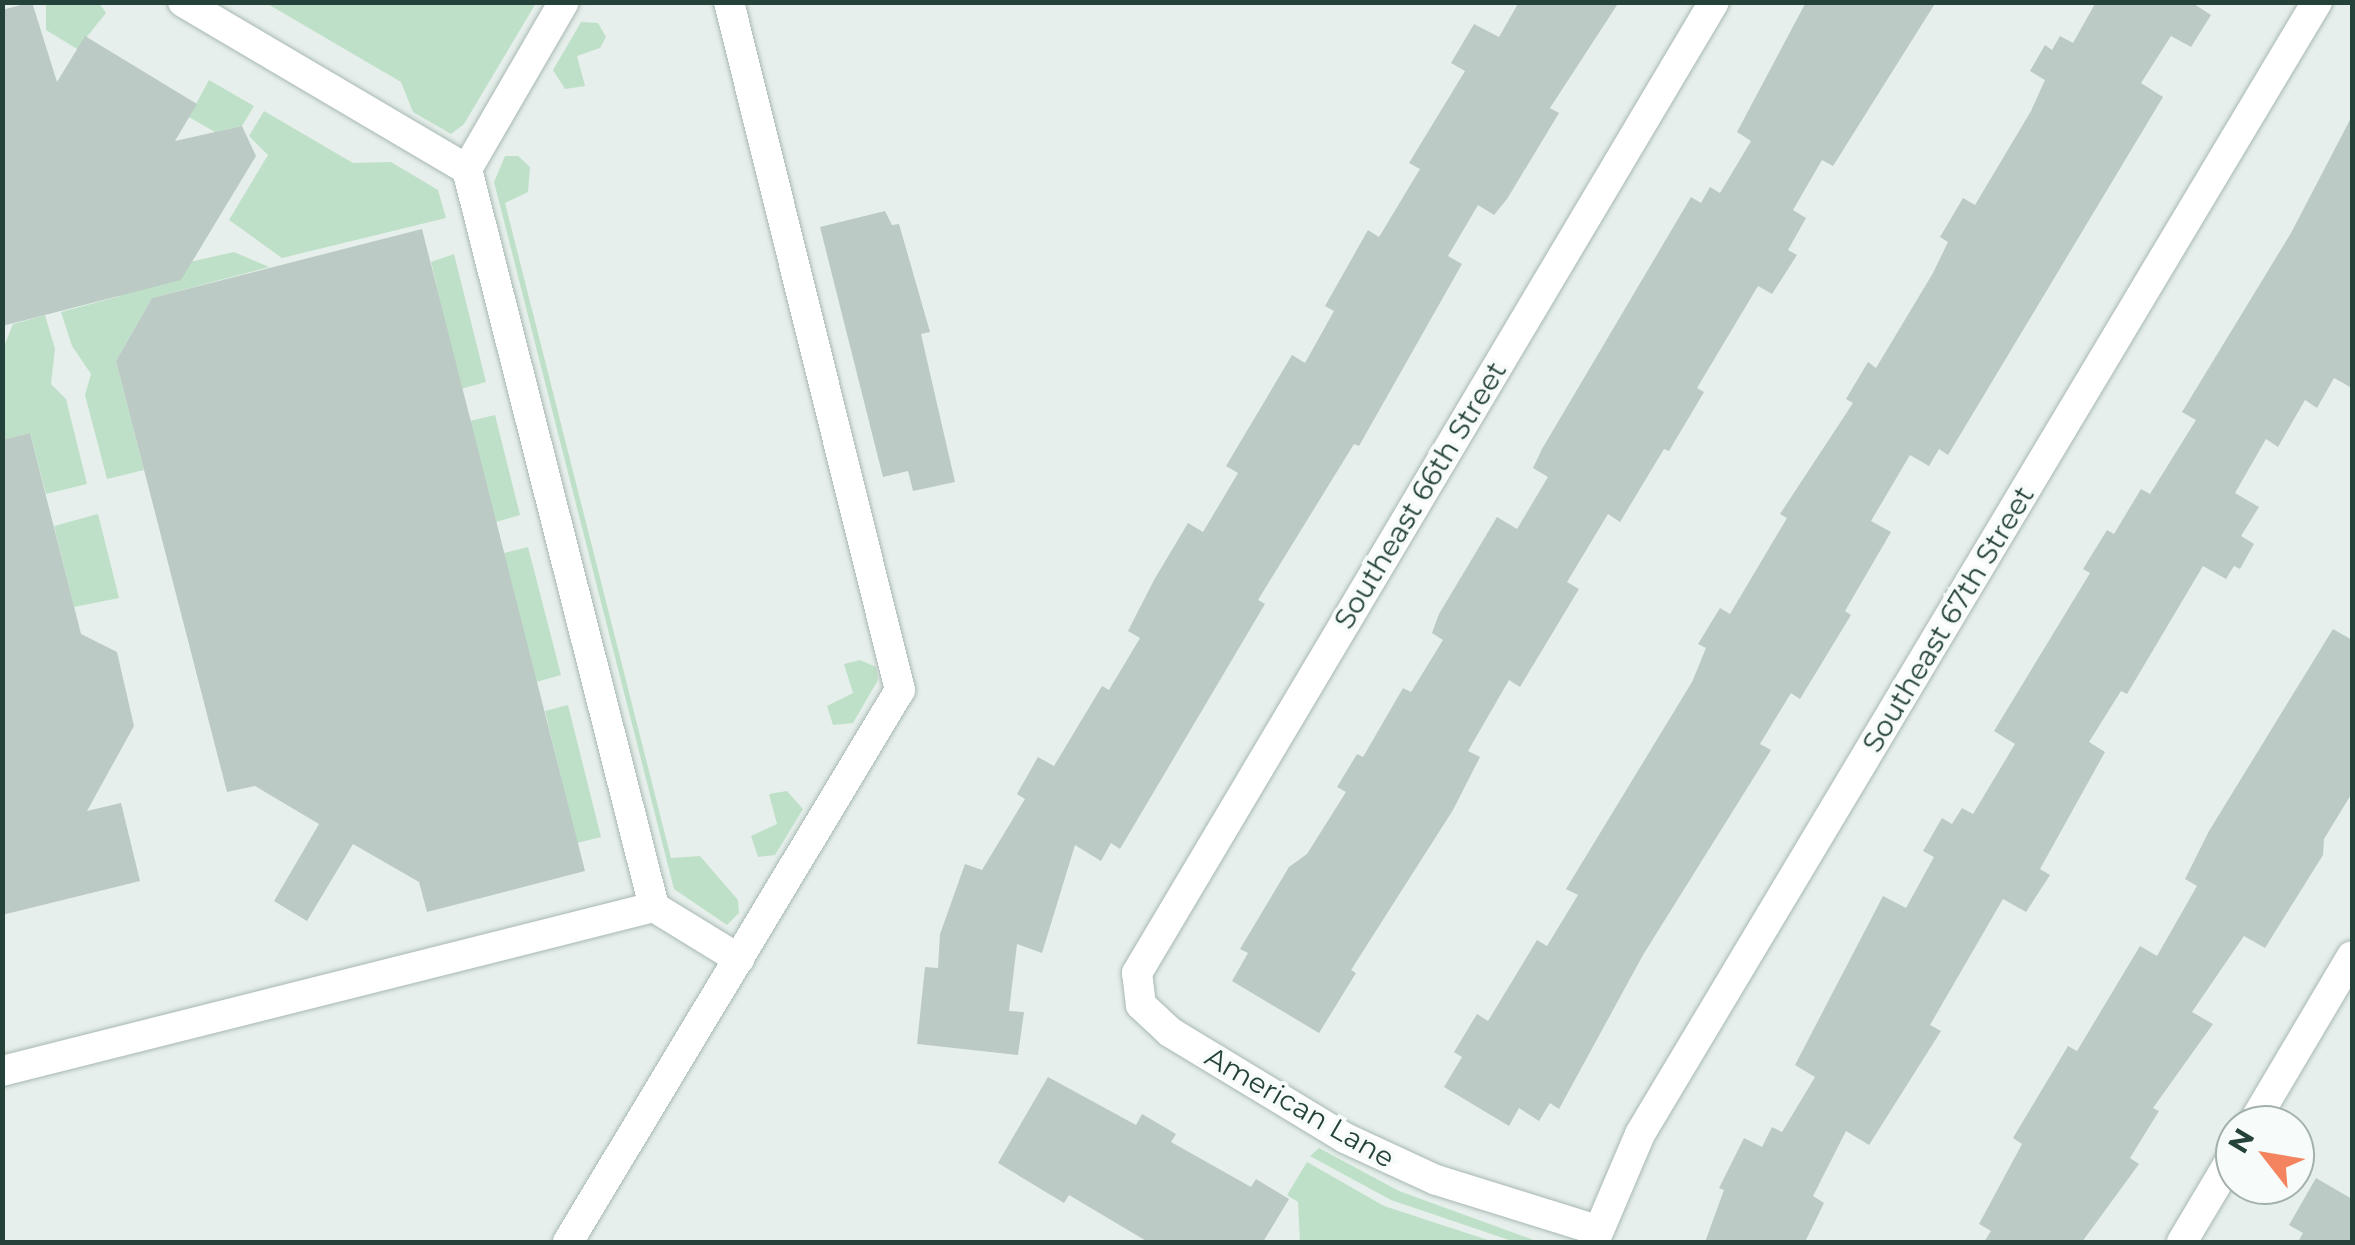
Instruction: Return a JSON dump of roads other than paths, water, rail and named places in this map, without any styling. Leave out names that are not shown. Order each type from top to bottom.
[{"type":"street","points":[[184,2],[467,168]]},
{"type":"street","points":[[564,2],[467,168],[654,907],[738,959]]},
{"type":"street","points":[[568,1242],[900,690],[729,2]]},
{"type":"street","name":"Southeast 66th Street","points":[[1136,991],[1148,950],[1714,2]]},
{"type":"street","name":"Southeast 67th Street","points":[[1596,1236],[1615,1182],[1666,1088],[2317,2]]},
{"type":"street","points":[[2,1071],[654,907]]},
{"type":"street","points":[[2264,1105],[2352,956]]},
{"type":"street","name":"American Lane","points":[[1136,991],[1146,1011],[1170,1032],[1379,1156],[1596,1236]]},
{"type":"street","points":[[2182,1242],[2215,1187]]}]
